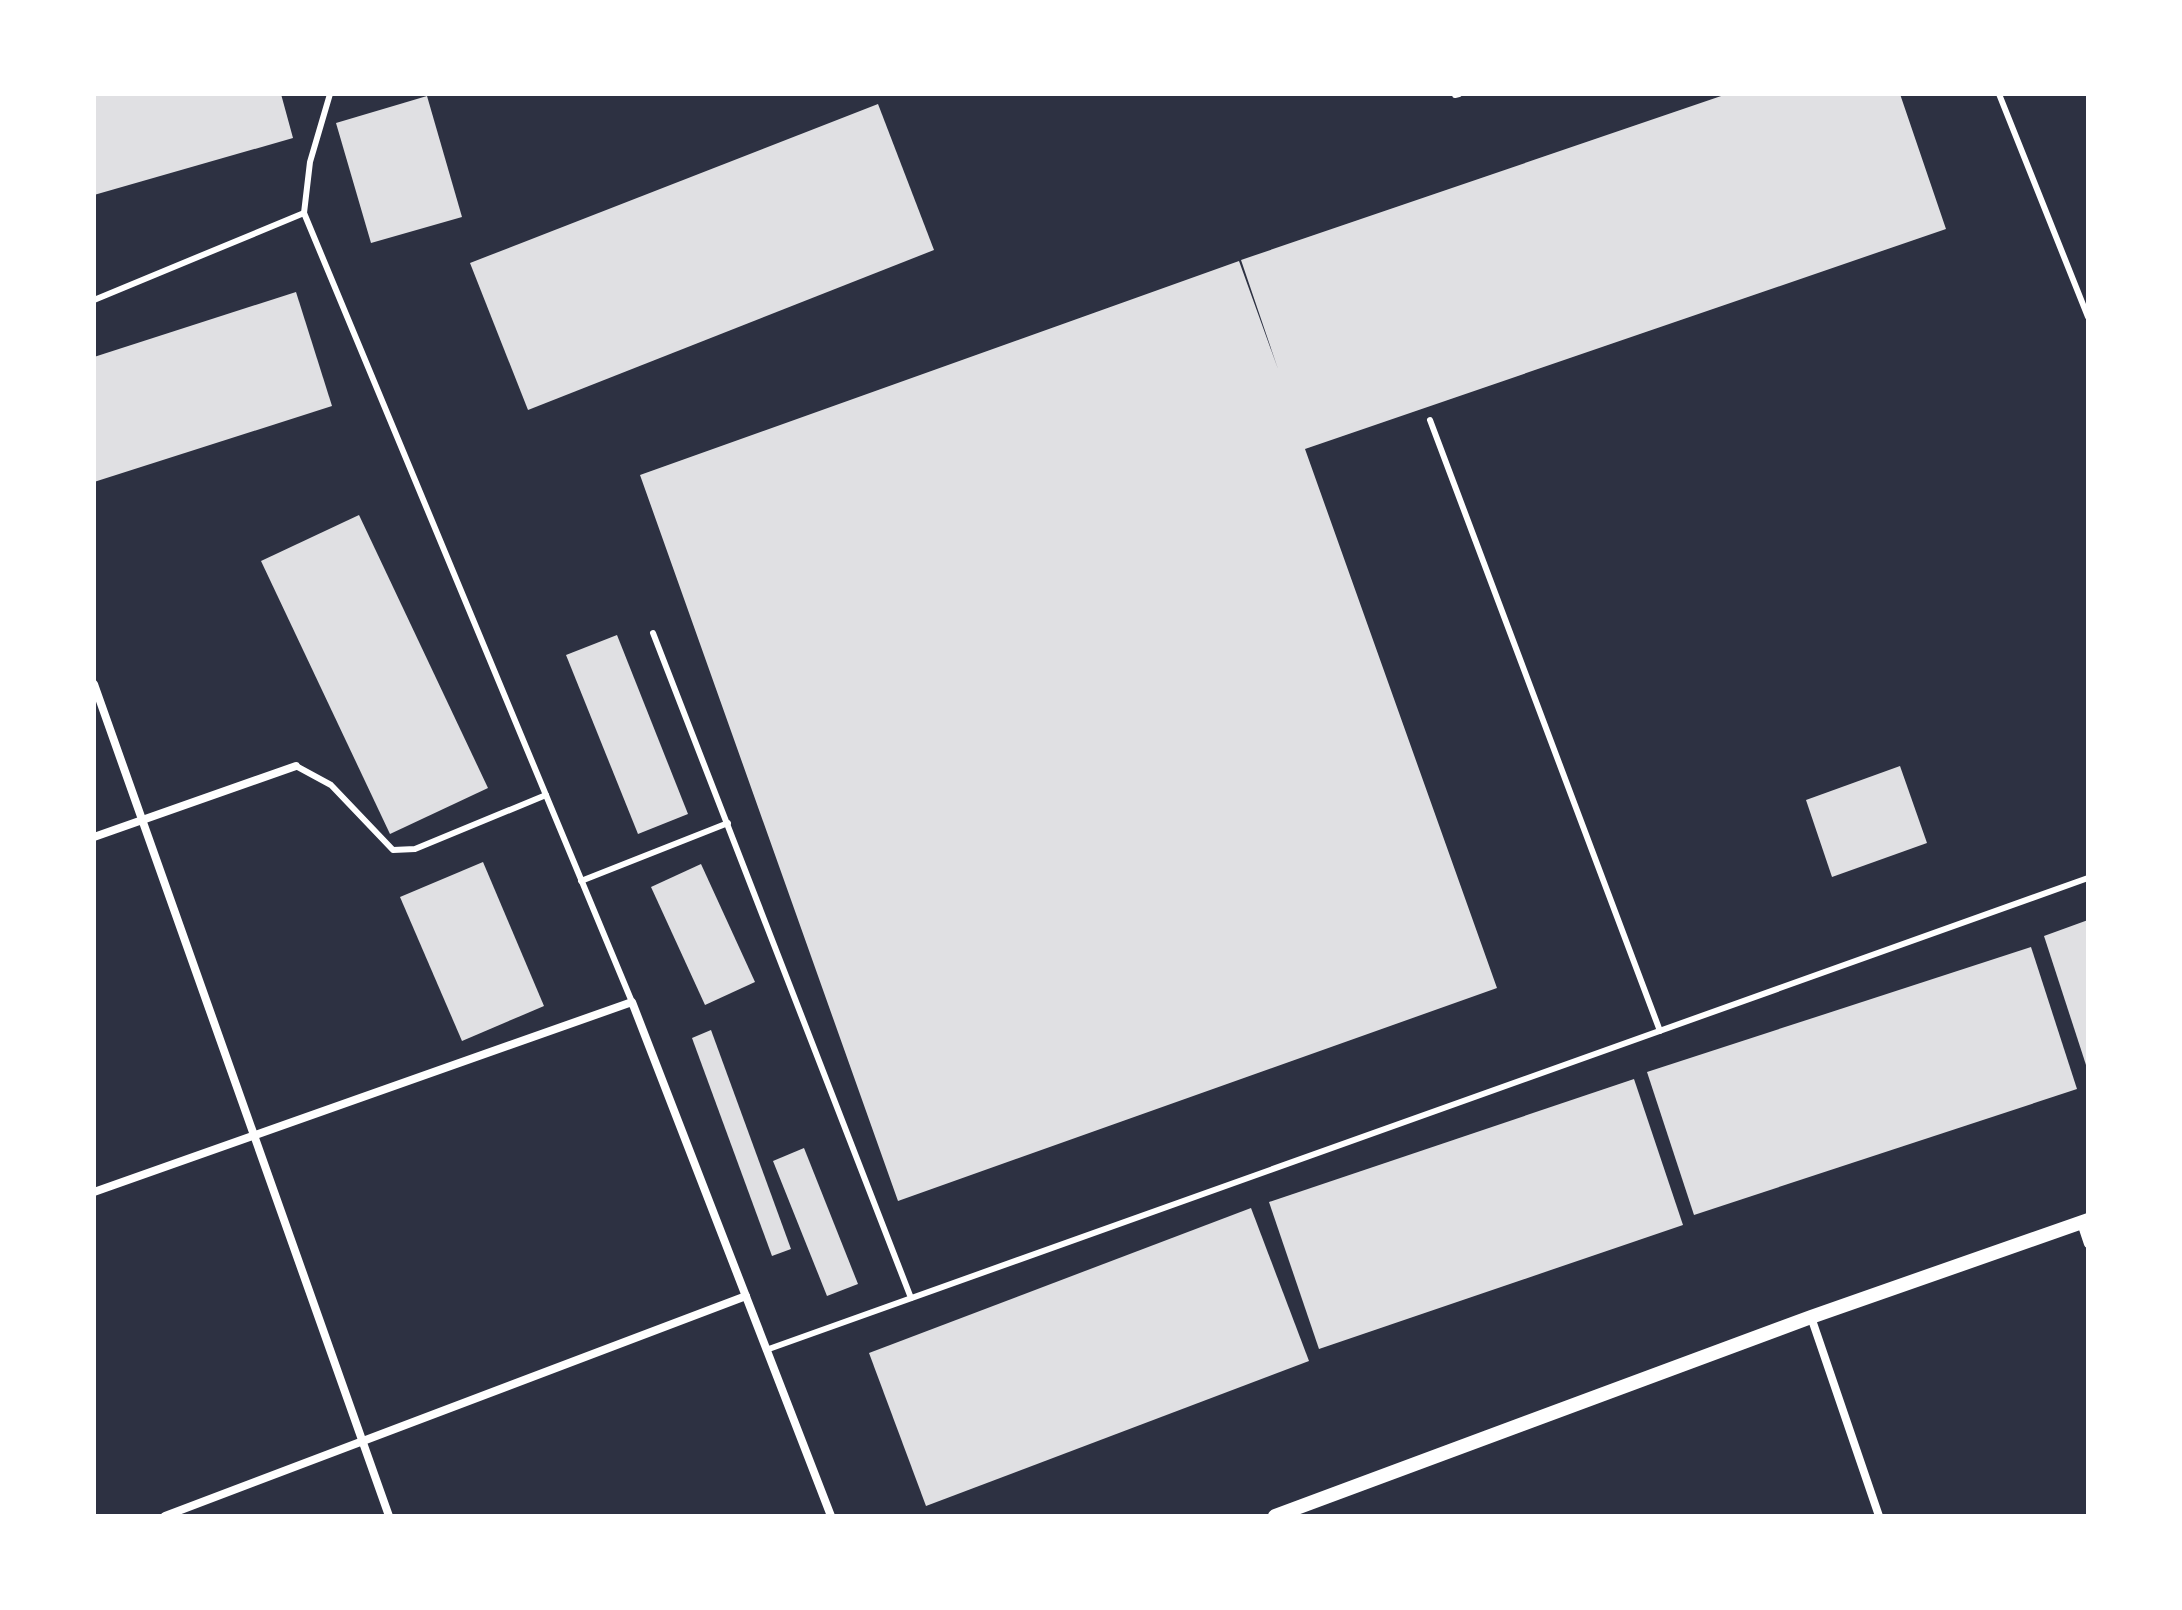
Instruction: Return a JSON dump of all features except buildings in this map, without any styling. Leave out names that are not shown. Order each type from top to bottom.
[{"type":"street","points":[[94,684],[389,1516]]},
{"type":"street","points":[[94,837],[296,766]]},
{"type":"street","points":[[94,1192],[632,1002],[831,1516]]},
{"type":"street","points":[[1279,1515],[1811,1317],[2084,1222],[2088,1244]]},
{"type":"street","points":[[165,1516],[746,1296]]},
{"type":"street","points":[[1811,1317],[1879,1516]]},
{"type":"lane","points":[[330,94],[310,162],[304,213],[632,1002]]},
{"type":"lane","points":[[1999,94],[2088,317]]},
{"type":"lane","points":[[94,300],[304,213]]},
{"type":"lane","points":[[1430,420],[1660,1031]]},
{"type":"lane","points":[[653,633],[911,1298]]},
{"type":"lane","points":[[296,766],[331,785],[393,850],[415,849],[546,795]]},
{"type":"lane","points":[[581,881],[728,823]]},
{"type":"lane","points":[[766,1350],[2088,878]]}]
